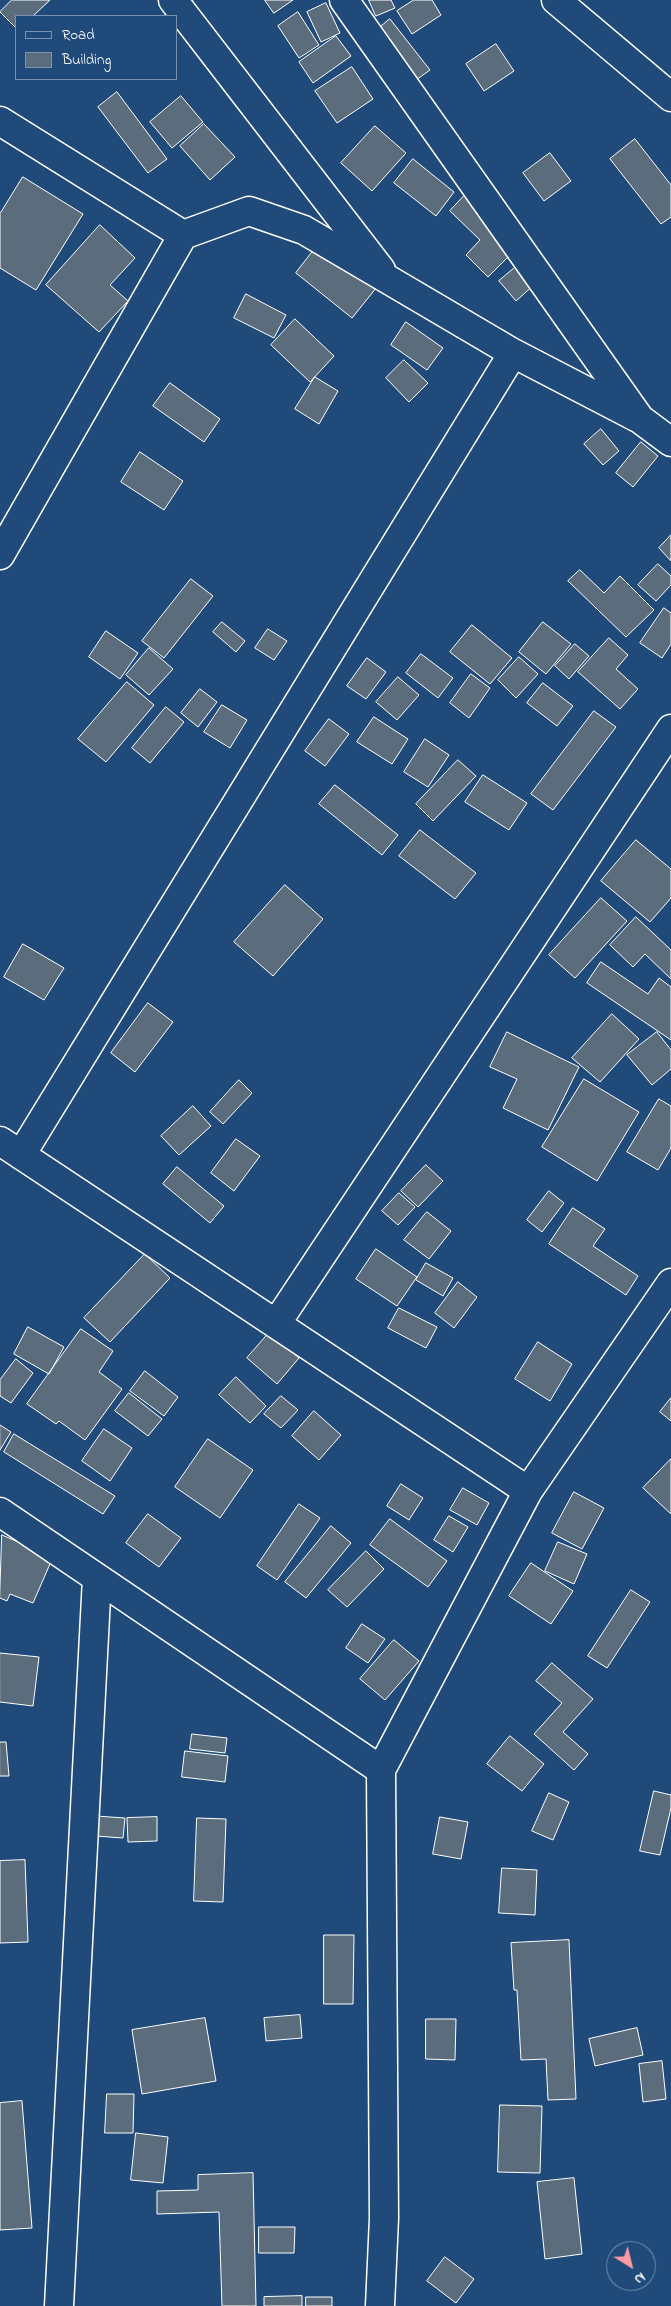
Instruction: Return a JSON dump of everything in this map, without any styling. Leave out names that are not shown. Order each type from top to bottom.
[{"type":"street","points":[[173,0],[389,281]]},
{"type":"street","points":[[344,0],[640,419]]},
{"type":"street","points":[[556,0],[671,97]]},
{"type":"street","points":[[574,0],[590,28]]},
{"type":"street","points":[[0,121],[183,235]]},
{"type":"street","points":[[0,555],[183,235],[248,211],[304,230],[513,353],[640,419],[671,442]]},
{"type":"street","points":[[513,353],[10,1148],[528,1492]]},
{"type":"street","points":[[276,1324],[671,729]]},
{"type":"street","points":[[380,2306],[384,2218],[381,1770],[528,1492],[671,1284]]},
{"type":"street","points":[[0,1512],[381,1770]]},
{"type":"street","points":[[59,2306],[97,1578]]},
{"type":"building","points":[[12,0],[50,0],[34,15],[15,15],[15,27],[0,12]]},
{"type":"building","points":[[265,0],[293,0],[274,13]]},
{"type":"building","points":[[369,0],[391,0],[395,8],[376,16]]},
{"type":"building","points":[[414,0],[432,0],[441,15],[412,34],[397,11]]},
{"type":"building","points":[[326,3],[340,33],[321,42],[307,12]]},
{"type":"building","points":[[298,12],[319,45],[299,58],[278,26]]},
{"type":"building","points":[[390,19],[430,70],[416,80],[377,30]]},
{"type":"building","points":[[336,36],[351,56],[313,83],[299,62]]},
{"type":"building","points":[[496,44],[514,71],[484,91],[466,64]]},
{"type":"building","points":[[352,67],[373,99],[337,123],[315,91]]},
{"type":"building","points":[[117,92],[167,159],[148,173],[98,107]]},
{"type":"building","points":[[181,96],[203,122],[172,148],[150,122]]},
{"type":"building","points":[[204,124],[235,157],[210,180],[180,146]]},
{"type":"building","points":[[375,126],[406,153],[372,191],[341,163]]},
{"type":"building","points":[[635,139],[671,185],[671,217],[661,224],[610,159]]},
{"type":"building","points":[[550,153],[571,181],[544,201],[523,173]]},
{"type":"building","points":[[413,159],[454,192],[436,216],[394,183]]},
{"type":"building","points":[[23,177],[83,214],[36,290],[0,268],[0,214]]},
{"type":"building","points":[[464,196],[517,248],[488,277],[466,255],[480,240],[450,211]]},
{"type":"building","points":[[100,225],[135,258],[110,285],[128,301],[99,332],[46,285]]},
{"type":"building","points":[[320,242],[377,287],[352,318],[296,273]]},
{"type":"building","points":[[529,256],[545,275],[516,301],[499,281]]},
{"type":"building","points":[[246,294],[286,315],[274,338],[234,318]]},
{"type":"building","points":[[295,319],[334,356],[310,382],[271,345]]},
{"type":"building","points":[[406,322],[443,348],[427,370],[391,345]]},
{"type":"building","points":[[404,360],[428,383],[409,402],[386,378]]},
{"type":"building","points":[[315,377],[338,391],[319,424],[295,409]]},
{"type":"building","points":[[170,383],[220,419],[204,442],[153,406]]},
{"type":"building","points":[[601,429],[619,451],[603,465],[584,444]]},
{"type":"building","points":[[641,442],[658,456],[633,487],[616,473]]},
{"type":"building","points":[[140,452],[183,481],[164,510],[121,482]]},
{"type":"building","points":[[671,535],[671,561],[659,548]]},
{"type":"building","points":[[658,564],[671,576],[671,585],[656,601],[638,585]]},
{"type":"building","points":[[580,570],[604,593],[620,576],[654,610],[626,637],[568,581]]},
{"type":"building","points":[[191,579],[213,596],[164,658],[142,641]]},
{"type":"building","points":[[664,608],[671,613],[671,644],[662,658],[640,643]]},
{"type":"building","points":[[222,622],[245,641],[236,652],[213,632]]},
{"type":"building","points":[[543,622],[571,644],[546,674],[519,652]]},
{"type":"building","points":[[472,625],[512,658],[490,684],[450,652]]},
{"type":"building","points":[[268,629],[287,641],[274,660],[255,648]]},
{"type":"building","points":[[106,631],[138,653],[120,679],[89,657]]},
{"type":"building","points":[[609,638],[628,655],[616,669],[638,689],[620,709],[578,672]]},
{"type":"building","points":[[575,644],[589,656],[569,679],[555,666]]},
{"type":"building","points":[[149,648],[173,669],[149,695],[126,675]]},
{"type":"building","points":[[421,654],[453,678],[438,698],[406,673]]},
{"type":"building","points":[[519,657],[538,674],[516,698],[498,680]]},
{"type":"building","points":[[367,658],[386,672],[366,699],[347,686]]},
{"type":"building","points":[[471,674],[490,688],[469,718],[450,703]]},
{"type":"building","points":[[398,677],[419,695],[397,720],[376,702]]},
{"type":"building","points":[[127,682],[154,705],[106,762],[78,739]]},
{"type":"building","points":[[543,683],[573,706],[557,726],[527,703]]},
{"type":"building","points":[[200,689],[217,702],[198,727],[181,713]]},
{"type":"building","points":[[222,705],[247,720],[230,748],[204,732]]},
{"type":"building","points":[[166,707],[184,722],[150,763],[132,748]]},
{"type":"building","points":[[594,711],[616,727],[553,810],[531,794]]},
{"type":"building","points":[[374,717],[408,739],[392,764],[357,742]]},
{"type":"building","points":[[329,719],[349,734],[325,766],[305,751]]},
{"type":"building","points":[[425,739],[449,755],[428,787],[404,772]]},
{"type":"building","points":[[458,760],[476,776],[433,821],[416,804]]},
{"type":"building","points":[[483,775],[527,803],[509,830],[465,802]]},
{"type":"building","points":[[335,785],[398,835],[382,855],[319,804]]},
{"type":"building","points":[[420,830],[476,873],[455,899],[399,856]]},
{"type":"building","points":[[636,840],[671,869],[671,898],[650,922],[601,881]]},
{"type":"building","points":[[285,885],[323,919],[273,976],[234,942]]},
{"type":"building","points":[[601,898],[627,921],[575,978],[549,955]]},
{"type":"building","points":[[636,917],[671,950],[671,979],[645,954],[633,967],[610,945]]},
{"type":"building","points":[[23,944],[64,968],[44,1000],[4,977]]},
{"type":"building","points":[[601,962],[648,994],[659,978],[671,987],[671,1040],[587,983]]},
{"type":"building","points":[[148,1003],[173,1022],[135,1072],[111,1053]]},
{"type":"building","points":[[612,1014],[639,1039],[600,1082],[572,1058]]},
{"type":"building","points":[[507,1032],[579,1067],[548,1130],[503,1108],[517,1079],[490,1067]]},
{"type":"building","points":[[657,1032],[671,1050],[671,1069],[652,1085],[627,1055]]},
{"type":"building","points":[[584,1079],[639,1112],[597,1181],[542,1147]]},
{"type":"building","points":[[239,1080],[252,1093],[223,1124],[210,1112]]},
{"type":"building","points":[[659,1099],[671,1106],[671,1148],[658,1170],[627,1152]]},
{"type":"building","points":[[193,1106],[211,1126],[179,1155],[161,1136]]},
{"type":"building","points":[[236,1139],[260,1156],[234,1191],[211,1173]]},
{"type":"building","points":[[426,1165],[443,1181],[418,1207],[401,1191]]},
{"type":"building","points":[[177,1167],[224,1206],[210,1223],[163,1184]]},
{"type":"building","points":[[549,1191],[564,1203],[542,1232],[527,1220]]},
{"type":"building","points":[[399,1193],[415,1207],[398,1225],[382,1211]]},
{"type":"building","points":[[573,1208],[605,1229],[593,1246],[638,1276],[626,1295],[549,1244]]},
{"type":"building","points":[[427,1212],[451,1231],[429,1259],[404,1240]]},
{"type":"building","points":[[376,1249],[417,1277],[397,1306],[356,1279]]},
{"type":"building","points":[[145,1254],[170,1278],[110,1342],[84,1318]]},
{"type":"building","points":[[426,1263],[453,1278],[443,1296],[416,1280]]},
{"type":"building","points":[[458,1282],[477,1297],[454,1328],[435,1313]]},
{"type":"building","points":[[399,1308],[437,1327],[426,1348],[388,1328]]},
{"type":"building","points":[[28,1327],[64,1347],[49,1374],[14,1354]]},
{"type":"building","points":[[81,1329],[113,1351],[99,1372],[122,1389],[85,1440],[59,1421],[56,1424],[27,1404]]},
{"type":"building","points":[[269,1333],[299,1358],[277,1384],[247,1358]]},
{"type":"building","points":[[538,1342],[572,1364],[550,1401],[515,1379]]},
{"type":"building","points":[[16,1359],[33,1373],[11,1403],[0,1396],[0,1380]]},
{"type":"building","points":[[145,1371],[178,1397],[164,1416],[130,1391]]},
{"type":"building","points":[[236,1377],[266,1406],[250,1423],[219,1395]]},
{"type":"building","points":[[129,1393],[162,1419],[148,1436],[115,1411]]},
{"type":"building","points":[[281,1396],[298,1410],[281,1428],[264,1414]]},
{"type":"building","points":[[671,1398],[671,1421],[660,1412]]},
{"type":"building","points":[[314,1411],[341,1435],[319,1460],[292,1436]]},
{"type":"building","points":[[0,1425],[11,1432],[0,1450]]},
{"type":"building","points":[[104,1429],[132,1448],[110,1481],[82,1461]]},
{"type":"building","points":[[14,1434],[115,1496],[103,1514],[4,1452]]},
{"type":"building","points":[[208,1439],[253,1470],[220,1518],[175,1487]]},
{"type":"building","points":[[671,1459],[671,1514],[643,1488]]},
{"type":"building","points":[[401,1484],[423,1498],[409,1520],[387,1506]]},
{"type":"building","points":[[463,1488],[489,1503],[477,1525],[450,1510]]},
{"type":"building","points":[[574,1492],[604,1508],[582,1549],[552,1533]]},
{"type":"building","points":[[299,1504],[320,1518],[277,1580],[257,1566]]},
{"type":"building","points":[[148,1514],[181,1538],[159,1567],[126,1543]]},
{"type":"building","points":[[449,1516],[468,1527],[453,1552],[434,1540]]},
{"type":"building","points":[[390,1519],[447,1561],[428,1587],[370,1545]]},
{"type":"building","points":[[331,1526],[351,1543],[306,1598],[285,1582]]},
{"type":"building","points":[[2,1535],[53,1557],[33,1603],[10,1594],[7,1601],[0,1598]]},
{"type":"building","points":[[558,1542],[587,1554],[574,1584],[545,1571]]},
{"type":"building","points":[[366,1551],[384,1569],[347,1607],[328,1590]]},
{"type":"building","points":[[531,1563],[573,1591],[551,1624],[509,1596]]},
{"type":"building","points":[[631,1590],[650,1602],[607,1668],[588,1656]]},
{"type":"building","points":[[362,1624],[385,1639],[368,1663],[346,1648]]},
{"type":"building","points":[[394,1640],[419,1661],[385,1700],[360,1679]]},
{"type":"building","points":[[0,1653],[39,1657],[33,1706],[0,1702]]},
{"type":"building","points":[[552,1663],[593,1699],[563,1732],[588,1754],[574,1770],[534,1734],[562,1703],[536,1681]]},
{"type":"building","points":[[192,1734],[227,1738],[225,1753],[190,1749]]},
{"type":"building","points":[[510,1736],[544,1764],[522,1791],[487,1764]]},
{"type":"building","points":[[0,1742],[6,1742],[9,1776],[0,1776]]},
{"type":"building","points":[[185,1751],[228,1756],[225,1782],[182,1777]]},
{"type":"building","points":[[654,1791],[671,1795],[671,1808],[660,1855],[640,1851]]},
{"type":"building","points":[[549,1793],[569,1802],[553,1840],[532,1831]]},
{"type":"building","points":[[96,1816],[125,1818],[123,1838],[95,1836]]},
{"type":"building","points":[[157,1817],[157,1841],[128,1842],[127,1818]]},
{"type":"building","points":[[440,1817],[468,1822],[461,1859],[433,1854]]},
{"type":"building","points":[[197,1818],[226,1819],[223,1902],[194,1901]]},
{"type":"building","points":[[25,1860],[28,1942],[0,1943],[0,1861]]},
{"type":"building","points":[[502,1868],[537,1870],[535,1915],[499,1913]]},
{"type":"building","points":[[324,1935],[354,1935],[353,2004],[324,2004]]},
{"type":"building","points":[[569,1940],[576,2099],[548,2100],[546,2059],[521,2060],[517,1990],[514,1990],[511,1943]]},
{"type":"building","points":[[300,2015],[302,2038],[266,2041],[264,2018]]},
{"type":"building","points":[[205,2018],[216,2081],[142,2094],[132,2030]]},
{"type":"building","points":[[426,2019],[456,2019],[455,2060],[426,2059]]},
{"type":"building","points":[[637,2028],[643,2055],[595,2066],[589,2039]]},
{"type":"building","points":[[662,2061],[666,2099],[643,2102],[639,2064]]},
{"type":"building","points":[[107,2094],[134,2094],[133,2133],[105,2133]]},
{"type":"building","points":[[22,2101],[32,2228],[0,2230],[0,2103]]},
{"type":"building","points":[[500,2105],[542,2106],[540,2173],[498,2172]]},
{"type":"building","points":[[136,2133],[168,2137],[163,2183],[131,2180]]},
{"type":"building","points":[[253,2173],[256,2306],[222,2306],[219,2212],[157,2214],[157,2191],[198,2190],[198,2175]]},
{"type":"building","points":[[574,2178],[582,2254],[545,2259],[537,2182]]},
{"type":"building","points":[[259,2227],[295,2227],[294,2253],[259,2253]]},
{"type":"building","points":[[445,2257],[474,2279],[456,2303],[427,2281]]},
{"type":"building","points":[[302,2296],[302,2306],[264,2306],[264,2297]]},
{"type":"building","points":[[306,2297],[332,2297],[332,2306],[306,2306]]}]
